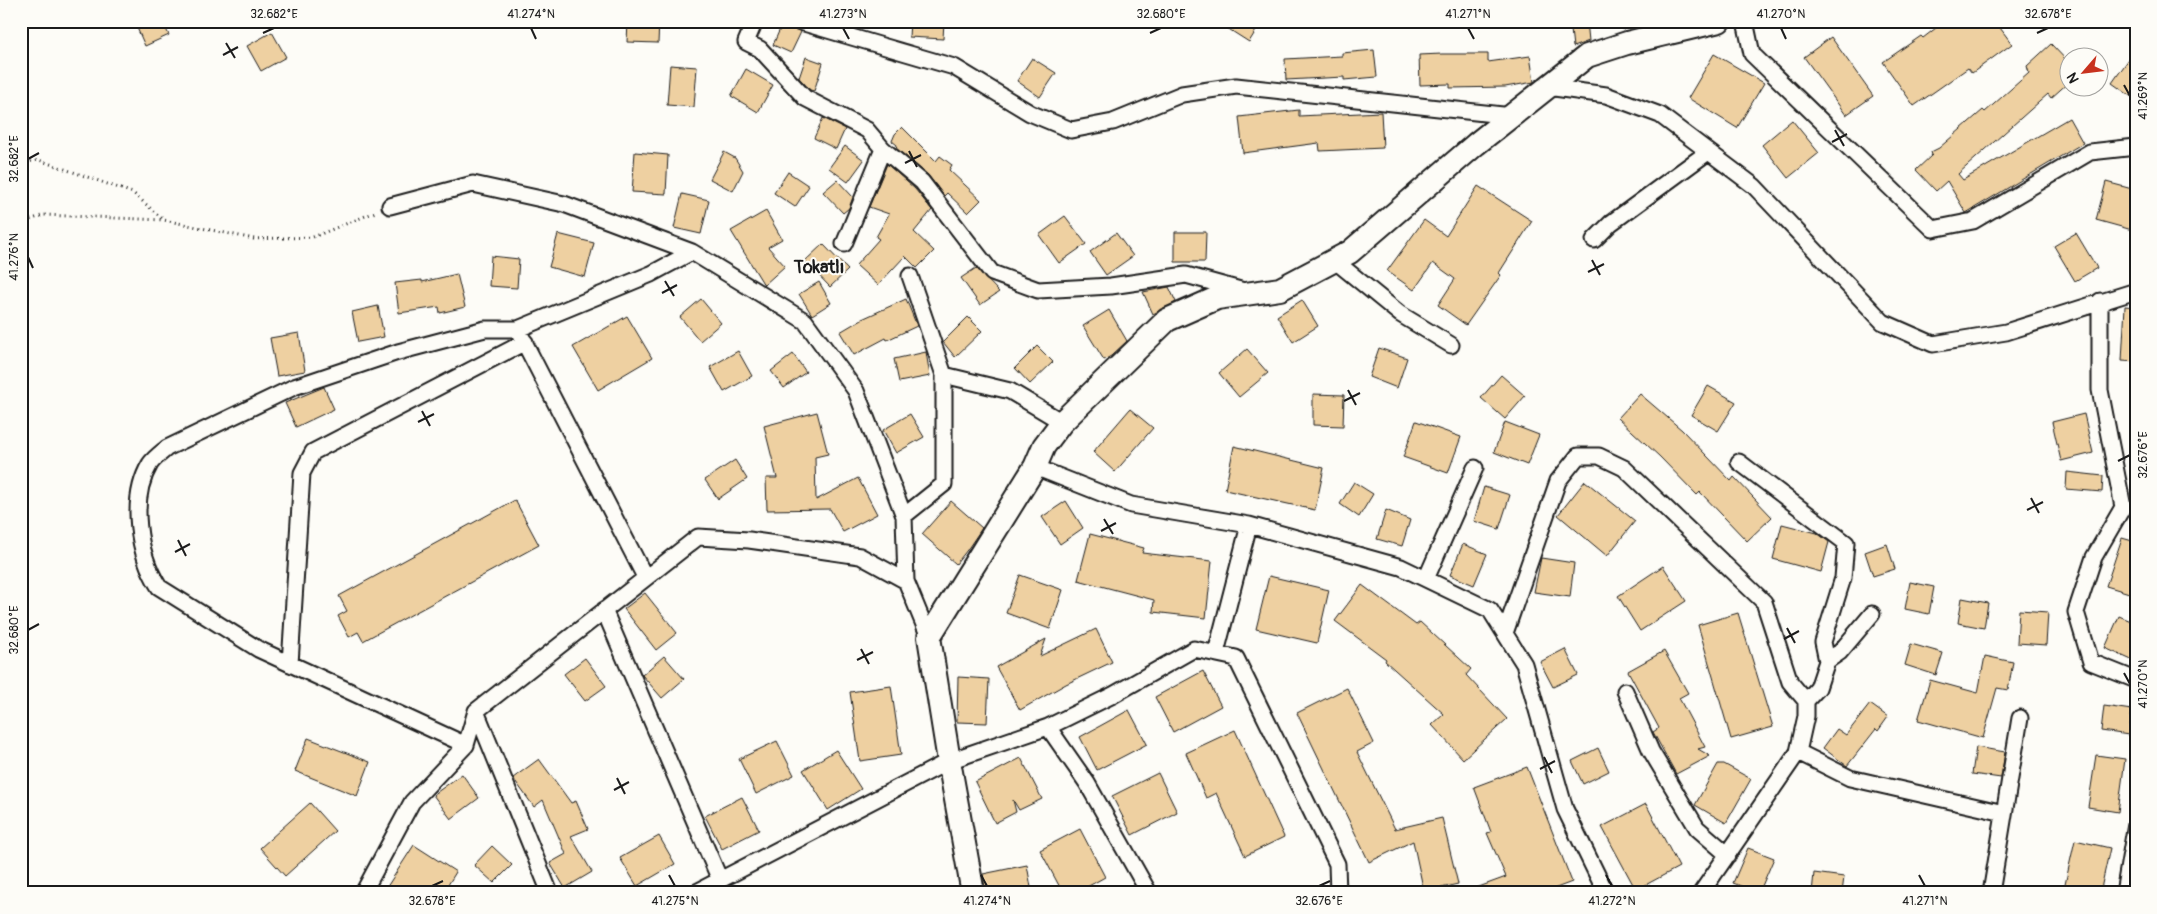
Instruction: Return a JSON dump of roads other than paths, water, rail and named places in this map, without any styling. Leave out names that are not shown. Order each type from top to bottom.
[{"type":"street","points":[[755,21],[746,42],[760,49],[804,98],[867,130],[883,149],[922,182],[992,273],[1038,290],[1111,286],[1186,275],[1252,293]]},
{"type":"street","points":[[797,21],[954,66],[1030,113],[1071,130],[1113,122],[1182,94],[1236,86],[1512,116]]},
{"type":"street","points":[[929,637],[1035,467],[1044,446],[1062,422],[1167,320],[1217,298],[1280,289],[1350,252],[1476,144],[1587,56],[1627,43],[1719,21]]},
{"type":"street","points":[[1745,21],[1752,54],[1933,229],[1973,221],[2090,152],[2136,147]]},
{"type":"street","points":[[1547,88],[1606,95],[1660,115],[1754,186],[1883,322],[1933,344],[2006,332],[2136,291]]},
{"type":"street","points":[[844,244],[883,149]]},
{"type":"street","points":[[1594,240],[1611,223],[1708,152]]},
{"type":"street","points":[[390,206],[473,184],[564,204],[692,252],[805,321],[856,391],[904,516],[906,581],[929,637],[973,893]]},
{"type":"street","points":[[466,746],[258,649],[158,587],[150,573],[140,536],[139,500],[144,476],[151,462],[167,448],[294,387],[398,352],[485,329],[518,328],[651,274],[692,252]]},
{"type":"street","points":[[1334,260],[1400,314],[1451,345]]},
{"type":"street","points":[[904,516],[944,484],[944,375],[910,276]]},
{"type":"street","points":[[2100,301],[2100,390],[2130,509],[2094,557],[2076,612],[2091,662],[2136,680]]},
{"type":"street","points":[[518,328],[645,577]]},
{"type":"street","points":[[290,664],[302,474],[313,452],[525,342]]},
{"type":"street","points":[[944,375],[1010,391],[1062,422]]},
{"type":"street","points":[[1504,633],[1558,481],[1578,456],[1599,456],[1624,468],[1764,602],[1790,682],[1806,701],[1806,716],[1798,752],[1701,893]]},
{"type":"street","points":[[1739,462],[1846,543],[1843,578],[1824,642],[1827,661],[1818,688],[1806,701]]},
{"type":"street","points":[[1035,467],[1131,505],[1249,526],[1401,566],[1490,610],[1524,664],[1565,809],[1606,893]]},
{"type":"street","points":[[1426,579],[1475,468]]},
{"type":"street","points":[[1216,653],[1249,526]]},
{"type":"street","points":[[363,893],[412,802],[466,746],[476,711],[698,537],[749,540],[860,556],[906,581]]},
{"type":"street","points":[[604,610],[720,880]]},
{"type":"street","points":[[1827,661],[1840,652],[1872,614]]},
{"type":"street","points":[[695,893],[949,761],[1048,727],[1113,696],[1194,649],[1236,658],[1337,864],[1338,893]]},
{"type":"street","points":[[1625,691],[1650,751],[1697,828],[1728,855]]},
{"type":"street","points":[[476,711],[550,893]]},
{"type":"street","points":[[1991,893],[2020,718]]},
{"type":"street","points":[[1048,727],[1087,783],[1148,893]]},
{"type":"street","points":[[1798,752],[1850,778],[2004,813]]},
{"type":"street","points":[[2124,893],[2136,823]]},
{"type":"district","name":"Tokatlı","points":[[819,267]]}]
